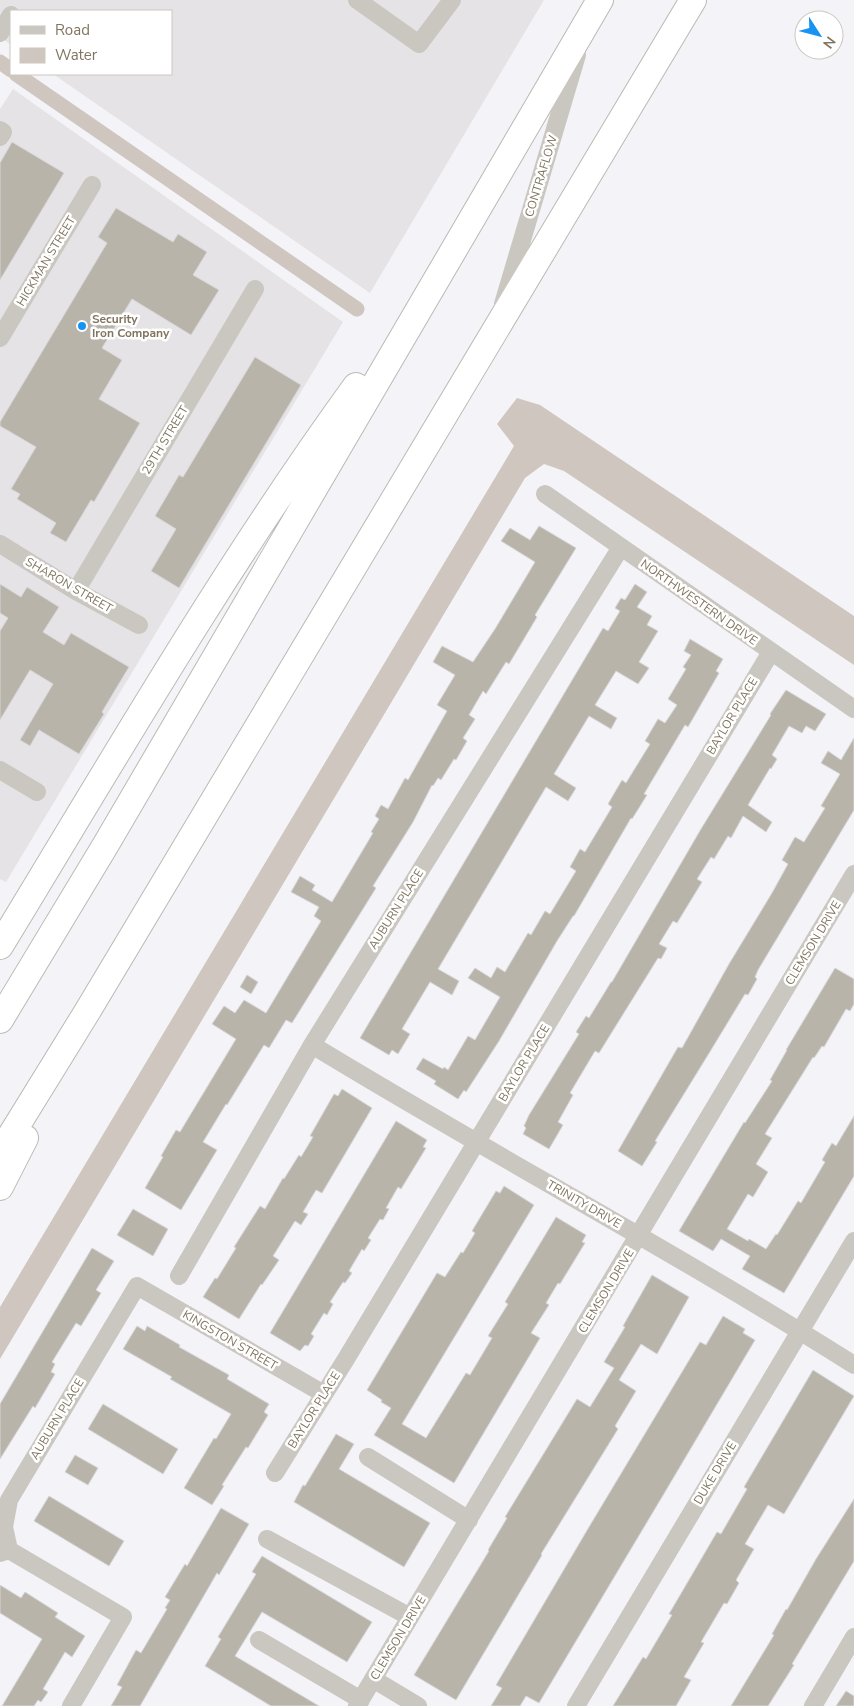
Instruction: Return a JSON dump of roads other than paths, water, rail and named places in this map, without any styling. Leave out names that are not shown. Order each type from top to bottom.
[{"type":"highway","points":[[0,1020],[115,829],[600,0]]},
{"type":"highway","points":[[0,1153],[87,1012],[693,0]]},
{"type":"highway","points":[[0,946],[189,635],[292,476],[450,255]]},
{"type":"highway","points":[[0,1187],[87,1012]]},
{"type":"street","points":[[357,0],[419,44],[452,0]]},
{"type":"street","name":"CONTRAFLOW","points":[[496,328],[586,24]]},
{"type":"street","points":[[0,130],[3,132],[0,137]]},
{"type":"street","name":"HICKMAN STREET","points":[[0,338],[92,185]]},
{"type":"street","name":"29TH STREET","points":[[76,591],[255,289]]},
{"type":"street","name":"NORTHWESTERN DRIVE","points":[[546,494],[854,709]]},
{"type":"street","name":"SHARON STREET","points":[[0,544],[76,591],[139,625]]},
{"type":"street","name":"AUBURN PLACE","points":[[179,1276],[312,1045],[620,547]]},
{"type":"street","name":"BAYLOR PLACE","points":[[275,1474],[771,652]]},
{"type":"street","points":[[0,770],[37,792]]},
{"type":"street","name":"CLEMSON DRIVE","points":[[359,1703],[854,874]]},
{"type":"street","name":"TRINITY DRIVE","points":[[312,1045],[476,1143],[800,1331],[854,1365]]},
{"type":"street","name":"DUKE DRIVE","points":[[576,1706],[854,1241]]},
{"type":"street","name":"AUBURN PLACE","points":[[4,1552],[4,1527],[9,1500],[136,1286]]},
{"type":"street","name":"KINGSTON STREET","points":[[136,1286],[324,1394]]},
{"type":"street","points":[[368,1457],[469,1520]]},
{"type":"street","points":[[267,1539],[410,1617]]},
{"type":"street","points":[[4,1552],[123,1617],[71,1706]]},
{"type":"street","points":[[813,1706],[854,1637]]},
{"type":"street","points":[[259,1640],[359,1703]]},
{"type":"street","points":[[373,1679],[418,1706]]},
{"type":"water","points":[[517,398],[540,405],[854,616],[854,665],[564,471],[544,464],[525,478],[0,1359],[0,1307],[514,446],[497,424]]},
{"type":"waterway","points":[[0,62],[10,69]]},
{"type":"waterway","points":[[17,75],[357,309]]},
{"type":"place","name":"Security Iron Company","points":[[82,326]]}]
